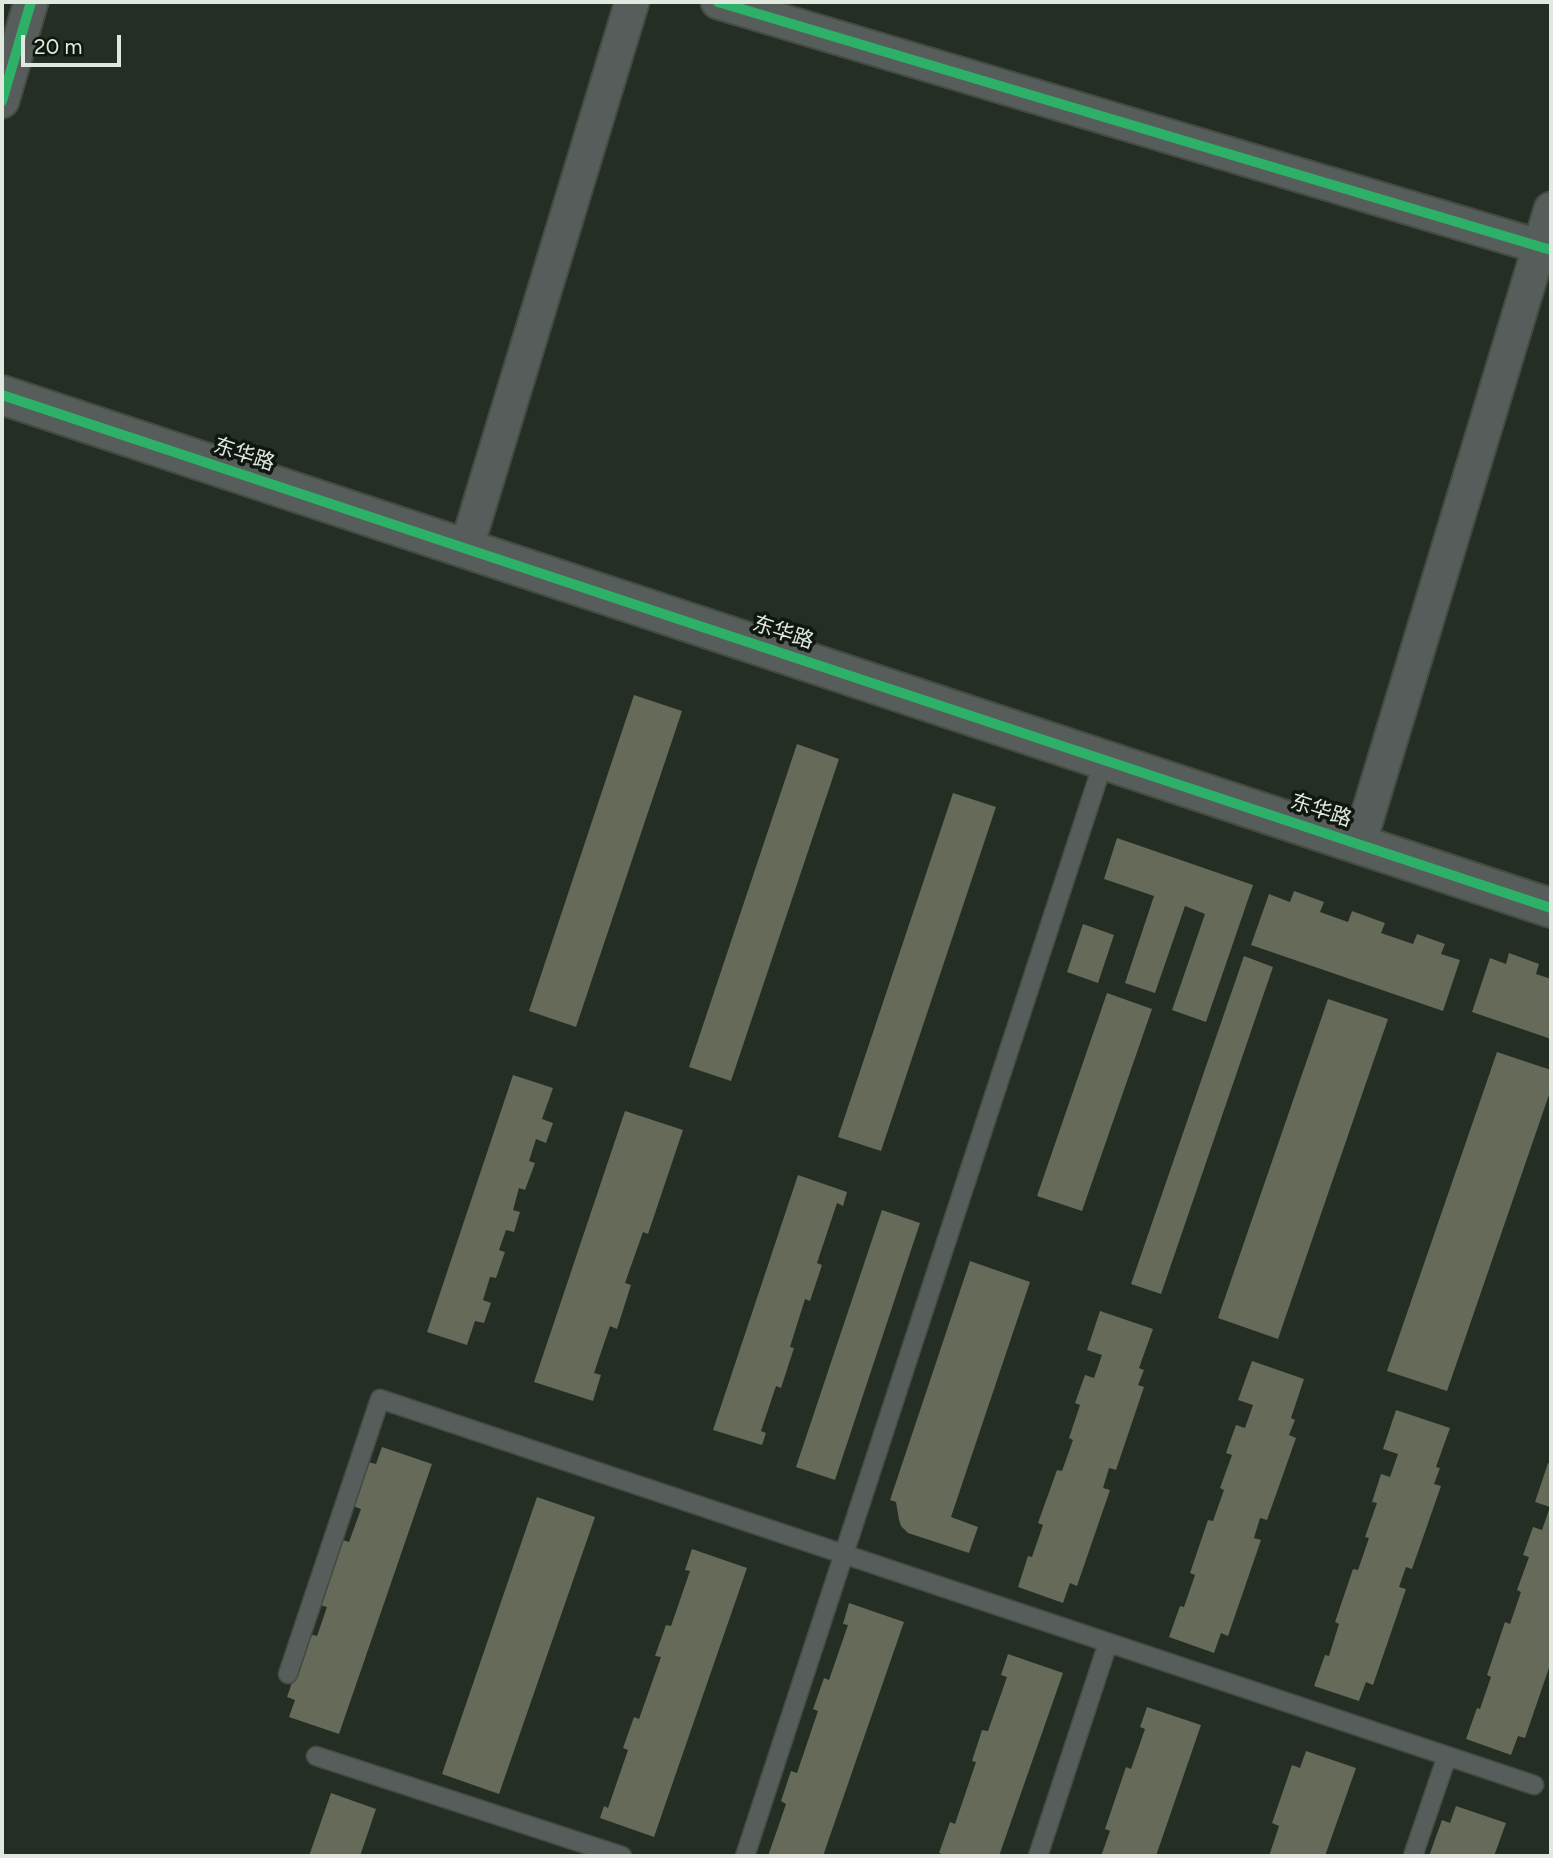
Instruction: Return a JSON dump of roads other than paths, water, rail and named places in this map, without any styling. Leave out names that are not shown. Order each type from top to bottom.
[{"type":"street","points":[[2,101],[31,2]]},
{"type":"street","points":[[466,549],[632,2]]},
{"type":"street","points":[[718,2],[1546,248]]},
{"type":"street","points":[[1359,844],[1546,248],[1551,209]]},
{"type":"street","name":"东华路","points":[[2,395],[1551,908]]},
{"type":"lane","points":[[746,1856],[1104,760]]},
{"type":"lane","points":[[288,1674],[380,1399],[1534,1785]]},
{"type":"lane","points":[[1038,1856],[1108,1643]]},
{"type":"lane","points":[[316,1756],[622,1856]]},
{"type":"lane","points":[[1413,1856],[1447,1756]]}]
